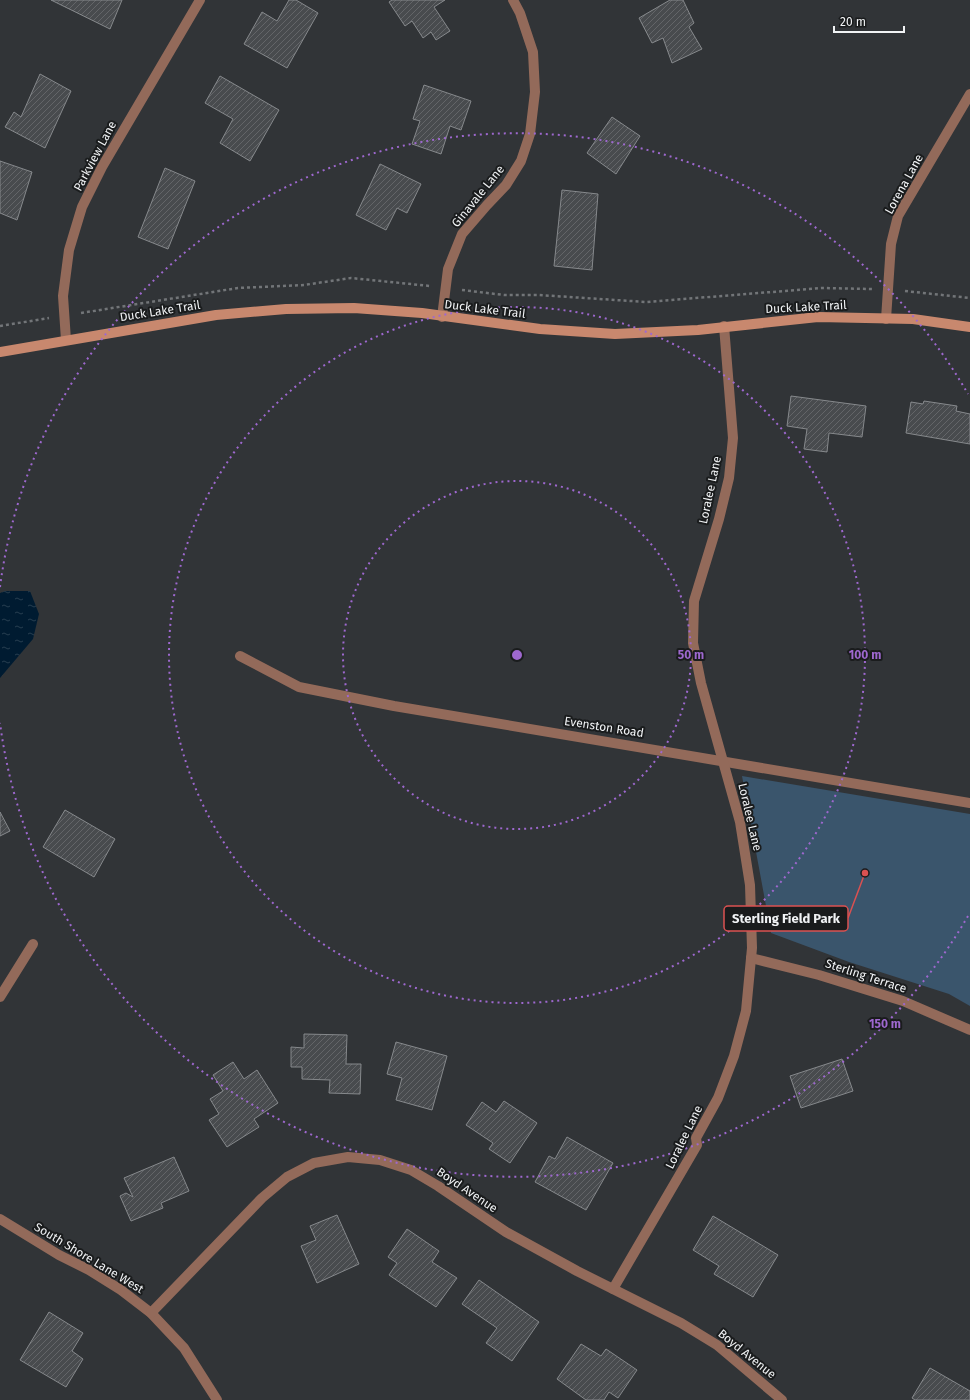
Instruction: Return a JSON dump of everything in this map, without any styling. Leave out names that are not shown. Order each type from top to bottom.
[{"type":"street","name":"Parkview Lane","points":[[66,340],[63,296],[69,250],[82,207],[102,167],[200,0]]},
{"type":"street","name":"Ginavale Lane","points":[[442,317],[448,269],[462,234],[487,204],[506,185],[521,161],[530,134],[535,92],[533,52],[520,13],[512,0]]},
{"type":"street","name":"Lorena Lane","points":[[886,319],[891,244],[898,216],[970,94]]},
{"type":"street","name":"Duck Lake Trail","points":[[0,352],[216,315],[286,309],[354,308],[422,313],[442,317],[540,329],[615,334],[698,330],[818,317],[912,319],[970,327]]},
{"type":"street","name":"Loralee Lane","points":[[613,1289],[697,1145],[696,1138],[718,1098],[734,1056],[746,1012],[752,948],[750,885],[740,822],[701,683],[693,643],[694,601],[729,478],[733,438],[724,326]]},
{"type":"street","name":"Evenston Road","points":[[240,656],[299,687],[394,706],[722,760],[970,803]]},
{"type":"street","points":[[0,997],[33,944]]},
{"type":"street","name":"Sterling Terrace","points":[[751,958],[819,975],[903,1001],[970,1030]]},
{"type":"street","name":"Boyd Avenue","points":[[151,1313],[262,1198],[287,1177],[314,1163],[348,1157],[380,1160],[411,1170],[438,1186],[506,1232],[577,1271],[681,1323],[717,1345],[782,1400]]},
{"type":"street","name":"South Shore Lane West","points":[[0,1219],[59,1255],[89,1270],[121,1290],[151,1313],[184,1348],[217,1400]]},
{"type":"path","points":[[0,326],[238,288],[304,285],[351,278],[504,295],[539,295],[646,302],[822,288],[888,289],[970,298]]},
{"type":"shaded area","points":[[742,776],[970,814],[970,1006],[949,994],[849,962],[771,933]]},
{"type":"water","points":[[5,591],[30,591],[39,614],[33,639],[0,678],[0,593]]},
{"type":"building","points":[[51,0],[122,0],[110,29]]},
{"type":"building","points":[[289,0],[296,0],[318,13],[287,68],[244,44],[262,12],[277,21]]},
{"type":"building","points":[[392,0],[445,0],[434,7],[450,31],[436,40],[431,32],[423,38],[412,21],[405,26],[389,2]]},
{"type":"building","points":[[670,0],[683,0],[694,23],[689,27],[702,49],[672,63],[663,38],[652,43],[639,18]]},
{"type":"building","points":[[40,74],[71,91],[45,148],[5,127],[14,112],[21,117]]},
{"type":"building","points":[[220,76],[279,110],[250,161],[220,143],[233,119],[205,103]]},
{"type":"building","points":[[424,85],[471,101],[461,130],[450,126],[441,154],[412,144],[420,121],[413,119]]},
{"type":"building","points":[[612,117],[640,136],[616,174],[587,153]]},
{"type":"building","points":[[0,161],[32,172],[17,220],[0,213]]},
{"type":"building","points":[[380,164],[421,184],[407,213],[397,208],[386,230],[356,215]]},
{"type":"building","points":[[165,168],[195,181],[168,249],[138,237]]},
{"type":"building","points":[[562,190],[598,194],[592,270],[554,266]]},
{"type":"building","points":[[791,396],[866,406],[862,437],[829,433],[827,452],[804,449],[807,429],[787,426]]},
{"type":"building","points":[[924,401],[957,406],[956,411],[970,414],[970,444],[906,433],[911,402],[923,404]]},
{"type":"building","points":[[65,810],[115,839],[94,877],[43,847]]},
{"type":"building","points":[[0,812],[10,831],[0,836]]},
{"type":"building","points":[[304,1034],[347,1035],[346,1064],[361,1064],[360,1094],[329,1093],[330,1080],[302,1079],[302,1067],[291,1067],[291,1047],[304,1048]]},
{"type":"building","points":[[396,1042],[447,1056],[432,1110],[396,1100],[402,1078],[387,1074]]},
{"type":"building","points":[[842,1059],[853,1091],[801,1108],[790,1076]]},
{"type":"building","points":[[233,1062],[244,1079],[257,1070],[278,1103],[254,1119],[259,1127],[227,1147],[209,1120],[219,1114],[210,1099],[223,1091],[213,1075]]},
{"type":"building","points":[[504,1101],[537,1123],[510,1163],[489,1149],[493,1143],[466,1125],[482,1102],[496,1112]]},
{"type":"building","points":[[567,1137],[613,1163],[586,1210],[535,1182],[549,1156],[555,1159]]},
{"type":"building","points":[[174,1157],[189,1191],[161,1203],[163,1208],[131,1221],[120,1196],[126,1193],[133,1197],[124,1178]]},
{"type":"building","points":[[337,1215],[359,1264],[317,1283],[301,1246],[316,1240],[310,1226]]},
{"type":"building","points":[[713,1216],[778,1255],[753,1297],[714,1274],[719,1266],[693,1250]]},
{"type":"building","points":[[407,1229],[439,1251],[432,1262],[457,1278],[436,1307],[389,1275],[397,1263],[388,1257]]},
{"type":"building","points":[[479,1280],[539,1322],[512,1361],[486,1343],[497,1328],[462,1304]]},
{"type":"building","points":[[49,1312],[83,1333],[72,1351],[83,1359],[66,1387],[20,1360]]},
{"type":"building","points":[[581,1344],[601,1356],[606,1349],[637,1370],[618,1398],[609,1392],[604,1400],[586,1400],[557,1379]]},
{"type":"building","points":[[930,1368],[970,1391],[970,1400],[915,1400],[912,1398]]},
{"type":"place","name":"Sterling Field Park","points":[[865,873]]}]
